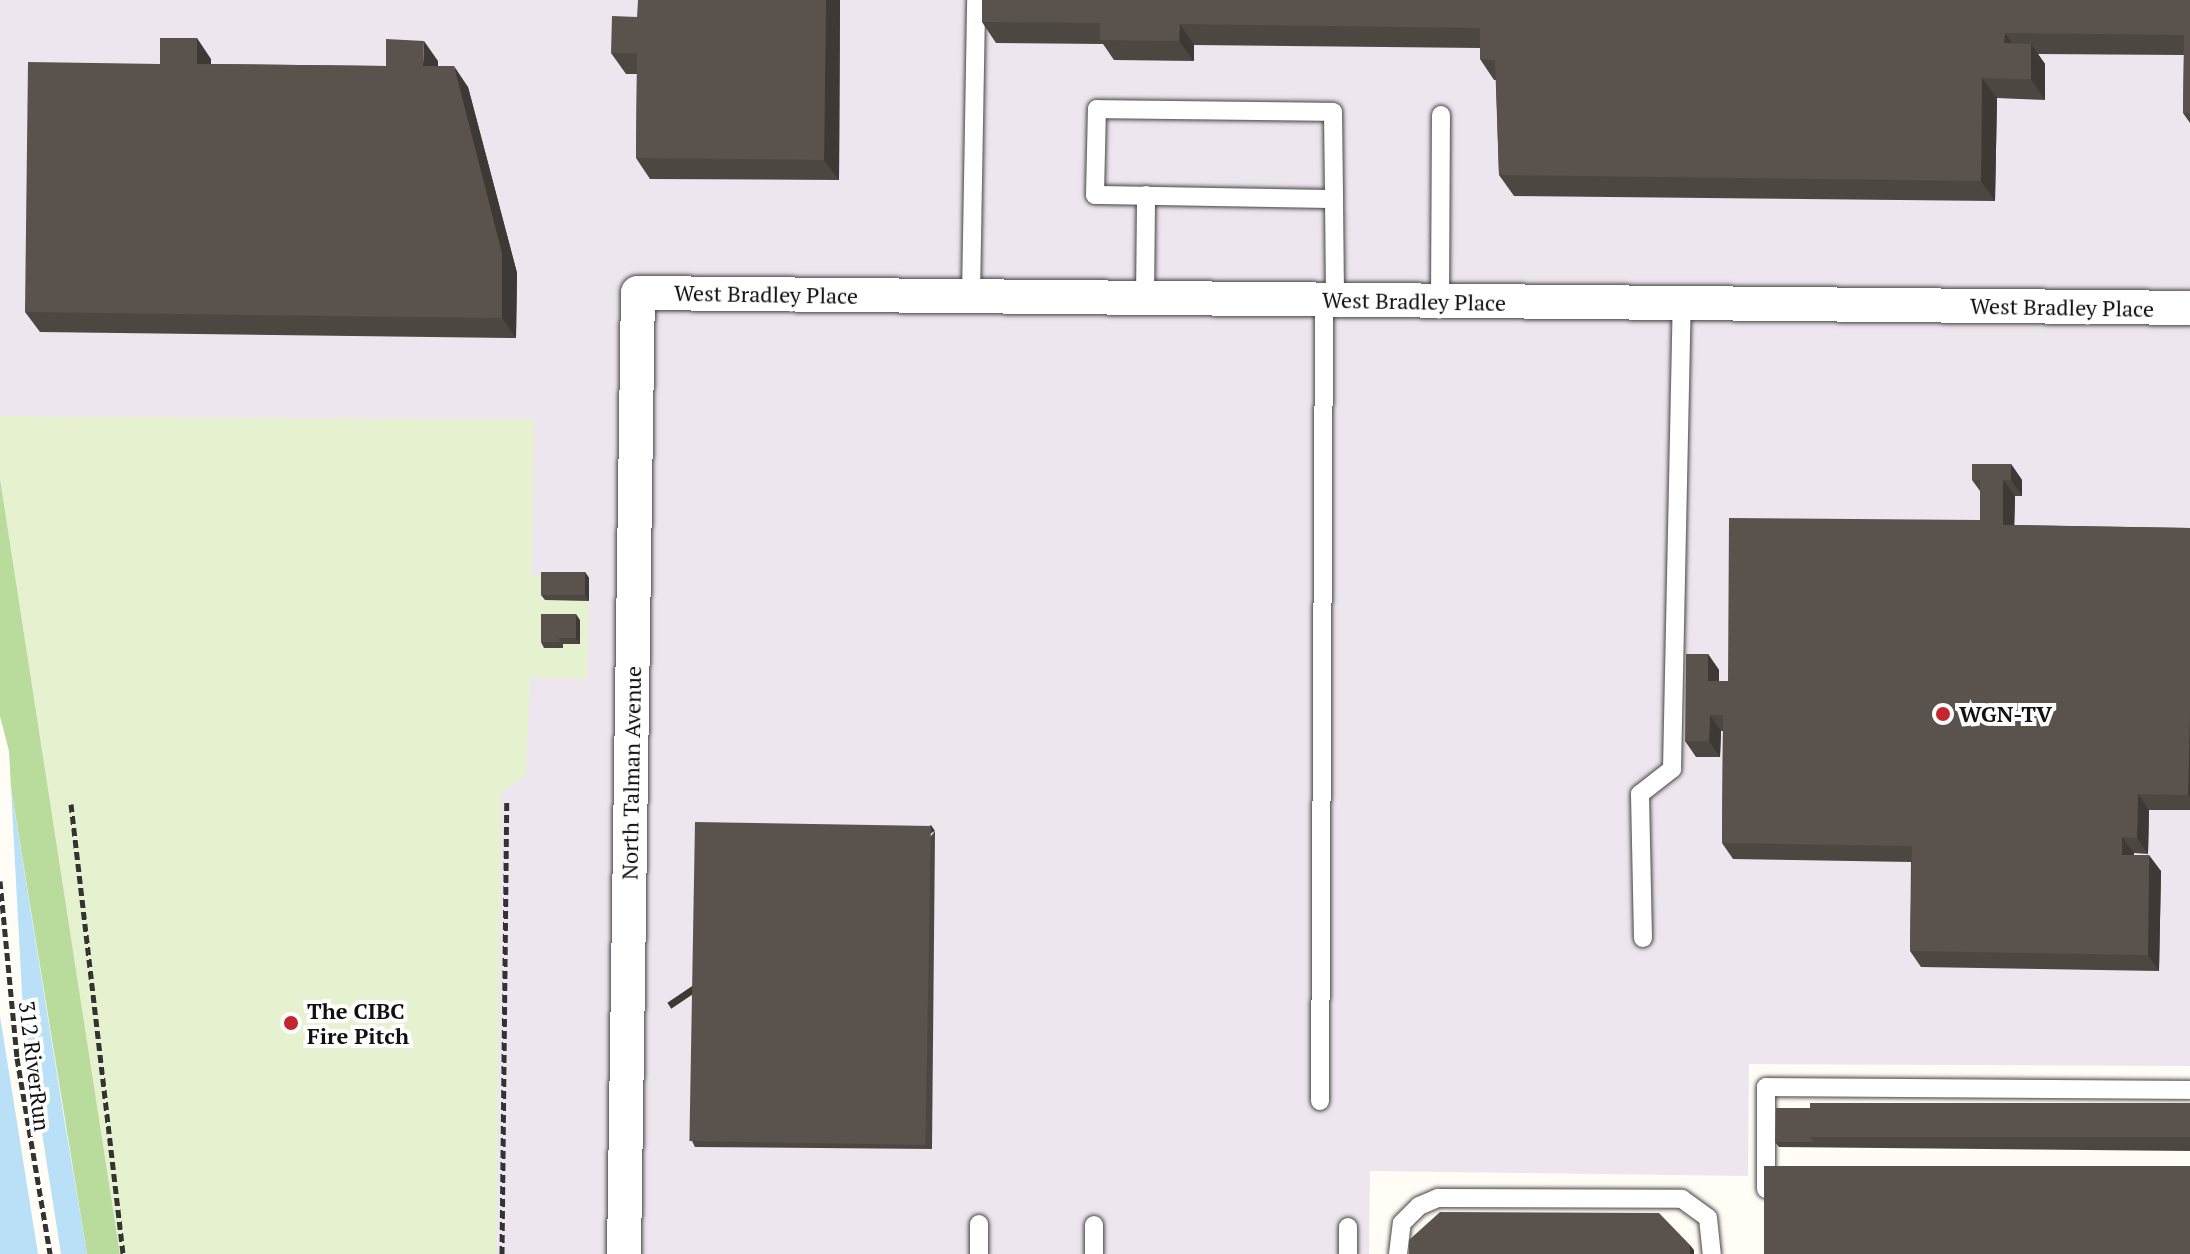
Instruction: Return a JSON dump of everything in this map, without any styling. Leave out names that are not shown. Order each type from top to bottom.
[{"type":"street","name":"West Bradley Place","points":[[638,293],[2190,308]]},
{"type":"street","name":"North Talman Avenue","points":[[624,1254],[638,293]]},
{"type":"lane","points":[[971,296],[976,0]]},
{"type":"lane","points":[[1320,1101],[1329,300],[1334,199],[1333,112],[1097,109],[1095,195],[1334,199]]},
{"type":"lane","points":[[1440,301],[1441,115]]},
{"type":"lane","points":[[1145,298],[1146,195]]},
{"type":"lane","points":[[1643,938],[1640,794],[1672,769],[1673,585],[1679,543],[1682,303]]},
{"type":"lane","points":[[1766,1209],[1766,1087],[2190,1090]]},
{"type":"lane","points":[[1398,1254],[1402,1223],[1419,1206],[1438,1198],[1682,1199],[1708,1218],[1712,1254]]},
{"type":"lane","points":[[979,1224],[979,1254]]},
{"type":"lane","points":[[1094,1225],[1094,1254]]},
{"type":"lane","points":[[1348,1227],[1348,1254]]},
{"type":"path","points":[[502,1254],[507,800]]},
{"type":"path","points":[[71,804],[123,1254]]},
{"type":"path","name":"312 RiverRun","points":[[0,881],[17,1058],[50,1254]]},
{"type":"shaded area","points":[[0,0],[2190,0],[2190,1066],[1749,1064],[1748,1176],[1370,1171],[1369,1254],[87,1254],[0,720]]},
{"type":"green space","name":"The CIBC Fire Pitch","points":[[0,416],[534,420],[532,576],[589,578],[587,679],[530,678],[526,775],[501,793],[496,1254],[120,1254],[0,478]]},
{"type":"green space","points":[[0,478],[120,1254],[87,1254],[0,720]]},
{"type":"water","points":[[0,720],[64,1118],[87,1254],[0,1254]]},
{"type":"pier","points":[[0,716],[9,751],[23,1012],[61,1254],[38,1254],[0,1016]]},
{"type":"building","points":[[638,0],[826,0],[824,160],[636,158],[637,53],[611,53],[612,16],[637,17]]},
{"type":"building","points":[[982,0],[2190,0],[2190,113],[2183,113],[2184,35],[2005,33],[2004,43],[2031,44],[2031,79],[1982,78],[1981,181],[1499,175],[1495,60],[1480,59],[1480,28],[1180,24],[1179,41],[1100,40],[1100,23],[982,22]]},
{"type":"building","points":[[160,38],[197,38],[197,64],[386,66],[386,39],[424,41],[423,66],[454,66],[502,253],[502,318],[25,312],[28,62],[160,64]]},
{"type":"building","name":"WGN-TV","points":[[1972,464],[2011,464],[2011,480],[2003,480],[2003,525],[2190,528],[2188,795],[2138,794],[2137,838],[2122,837],[2122,855],[2149,855],[2148,955],[1910,951],[1912,846],[1722,843],[1723,715],[1710,715],[1709,741],[1685,741],[1686,654],[1708,654],[1708,681],[1728,681],[1729,518],[1980,520],[1980,480],[1972,480]]},
{"type":"building","points":[[541,572],[585,572],[585,595],[541,595]]},
{"type":"building","points":[[541,614],[576,614],[576,638],[541,642]]},
{"type":"building","points":[[695,822],[931,826],[925,1145],[689,1141]]},
{"type":"building","points":[[1810,1103],[2190,1103],[2190,1137],[1810,1137]]},
{"type":"building","points":[[1776,1108],[1810,1108],[1810,1137],[1814,1142],[1775,1142]]},
{"type":"building","points":[[1764,1166],[2190,1166],[2190,1254],[1764,1254]]},
{"type":"building","points":[[1440,1212],[1659,1213],[1690,1245],[1690,1254],[1409,1254],[1409,1240]]},
{"type":"place","name":"WGN-TV","points":[[1943,714]]},
{"type":"place","name":"The CIBC Fire Pitch","points":[[291,1023]]}]
